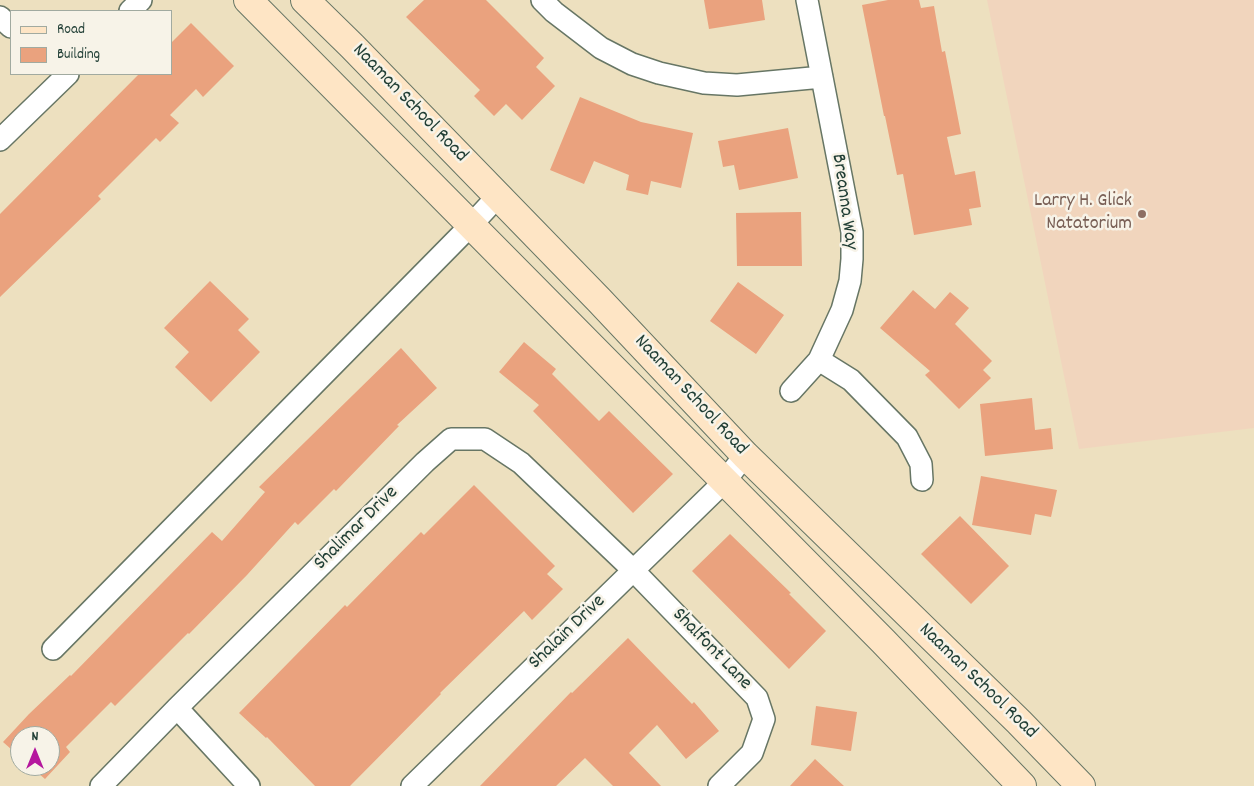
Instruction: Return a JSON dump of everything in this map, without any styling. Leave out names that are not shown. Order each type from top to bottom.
[{"type":"main road","name":"Naaman School Road","points":[[248,0],[883,641],[1022,786]]},
{"type":"main road","name":"Naaman School Road","points":[[305,0],[498,196],[745,455],[1019,722],[1081,786]]},
{"type":"street","points":[[131,10],[141,0]]},
{"type":"street","points":[[542,0],[554,12],[601,48],[632,64],[659,73],[704,83],[737,85],[822,78]]},
{"type":"street","name":"Breanna Way","points":[[792,391],[819,360],[842,310],[850,281],[852,259],[852,232],[807,0]]},
{"type":"street","points":[[0,17],[10,26]]},
{"type":"street","points":[[0,140],[64,75]]},
{"type":"street","points":[[52,649],[498,196]]},
{"type":"street","points":[[819,360],[851,380],[907,437],[921,464],[922,480]]},
{"type":"street","name":"Shalimar Drive","points":[[101,786],[176,708],[451,439],[486,439],[521,463],[633,570]]},
{"type":"street","points":[[725,481],[745,455]]},
{"type":"street","name":"Shalain Drive","points":[[412,786],[725,481]]},
{"type":"street","name":"Shalfont Lane","points":[[633,570],[757,698],[764,719],[752,753],[719,786]]},
{"type":"street","points":[[176,708],[249,786]]},
{"type":"shaded area","name":"Larry H. Glick Natatorium","points":[[987,0],[1254,0],[1254,428],[1079,449]]},
{"type":"building","points":[[424,0],[486,0],[544,58],[536,67],[555,86],[522,120],[506,104],[494,116],[474,96],[480,90],[406,17]]},
{"type":"building","points":[[704,0],[762,0],[765,20],[709,29]]},
{"type":"building","points":[[888,0],[919,0],[921,8],[934,6],[942,52],[945,51],[961,134],[947,137],[955,175],[975,171],[981,207],[969,209],[972,225],[914,235],[903,174],[897,175],[862,5]]},
{"type":"building","points":[[191,23],[234,66],[203,97],[196,89],[170,115],[179,123],[160,142],[156,138],[98,196],[101,199],[0,297],[0,214],[138,75],[172,75],[172,42]]},
{"type":"building","points":[[580,97],[641,122],[693,133],[681,188],[651,181],[648,195],[626,190],[629,175],[594,161],[584,184],[550,170]]},
{"type":"building","points":[[788,128],[798,178],[739,190],[734,165],[723,167],[718,141]]},
{"type":"building","points":[[801,212],[802,266],[737,266],[736,213]]},
{"type":"building","points":[[210,281],[249,319],[238,330],[260,352],[211,402],[175,367],[189,352],[164,328]]},
{"type":"building","points":[[738,282],[784,315],[756,354],[710,321]]},
{"type":"building","points":[[913,290],[935,309],[950,292],[969,308],[955,324],[992,361],[983,370],[991,378],[959,409],[925,375],[930,371],[880,328]]},
{"type":"building","points":[[524,342],[556,369],[552,374],[599,421],[609,411],[673,474],[633,513],[533,411],[539,405],[499,372]]},
{"type":"building","points":[[401,348],[437,388],[397,425],[399,426],[336,491],[334,489],[298,525],[295,522],[247,575],[115,706],[111,702],[66,747],[70,752],[60,763],[60,726],[18,726],[71,676],[212,532],[222,541],[265,492],[259,487]]},
{"type":"building","points":[[1032,398],[1035,430],[1051,428],[1053,449],[985,456],[980,404]]},
{"type":"building","points":[[981,476],[1057,490],[1051,517],[1035,514],[1031,535],[972,525]]},
{"type":"building","points":[[474,485],[555,566],[547,574],[563,589],[532,620],[524,611],[440,693],[350,786],[315,786],[267,737],[239,713],[345,605],[347,607],[421,532],[424,535]]},
{"type":"building","points":[[960,516],[1009,566],[971,604],[921,554]]},
{"type":"building","points":[[730,534],[791,593],[789,594],[826,631],[789,669],[692,571]]},
{"type":"building","points":[[628,638],[692,704],[694,702],[719,731],[686,759],[657,725],[629,753],[661,786],[613,786],[585,758],[556,786],[480,786],[571,692]]},
{"type":"building","points":[[816,706],[857,712],[851,751],[811,745]]},
{"type":"building","points":[[10,734],[10,748],[3,742]]},
{"type":"building","points":[[815,759],[844,786],[790,786]]},
{"type":"place","name":"Larry H. Glick Natatorium","points":[[1142,214]]}]
